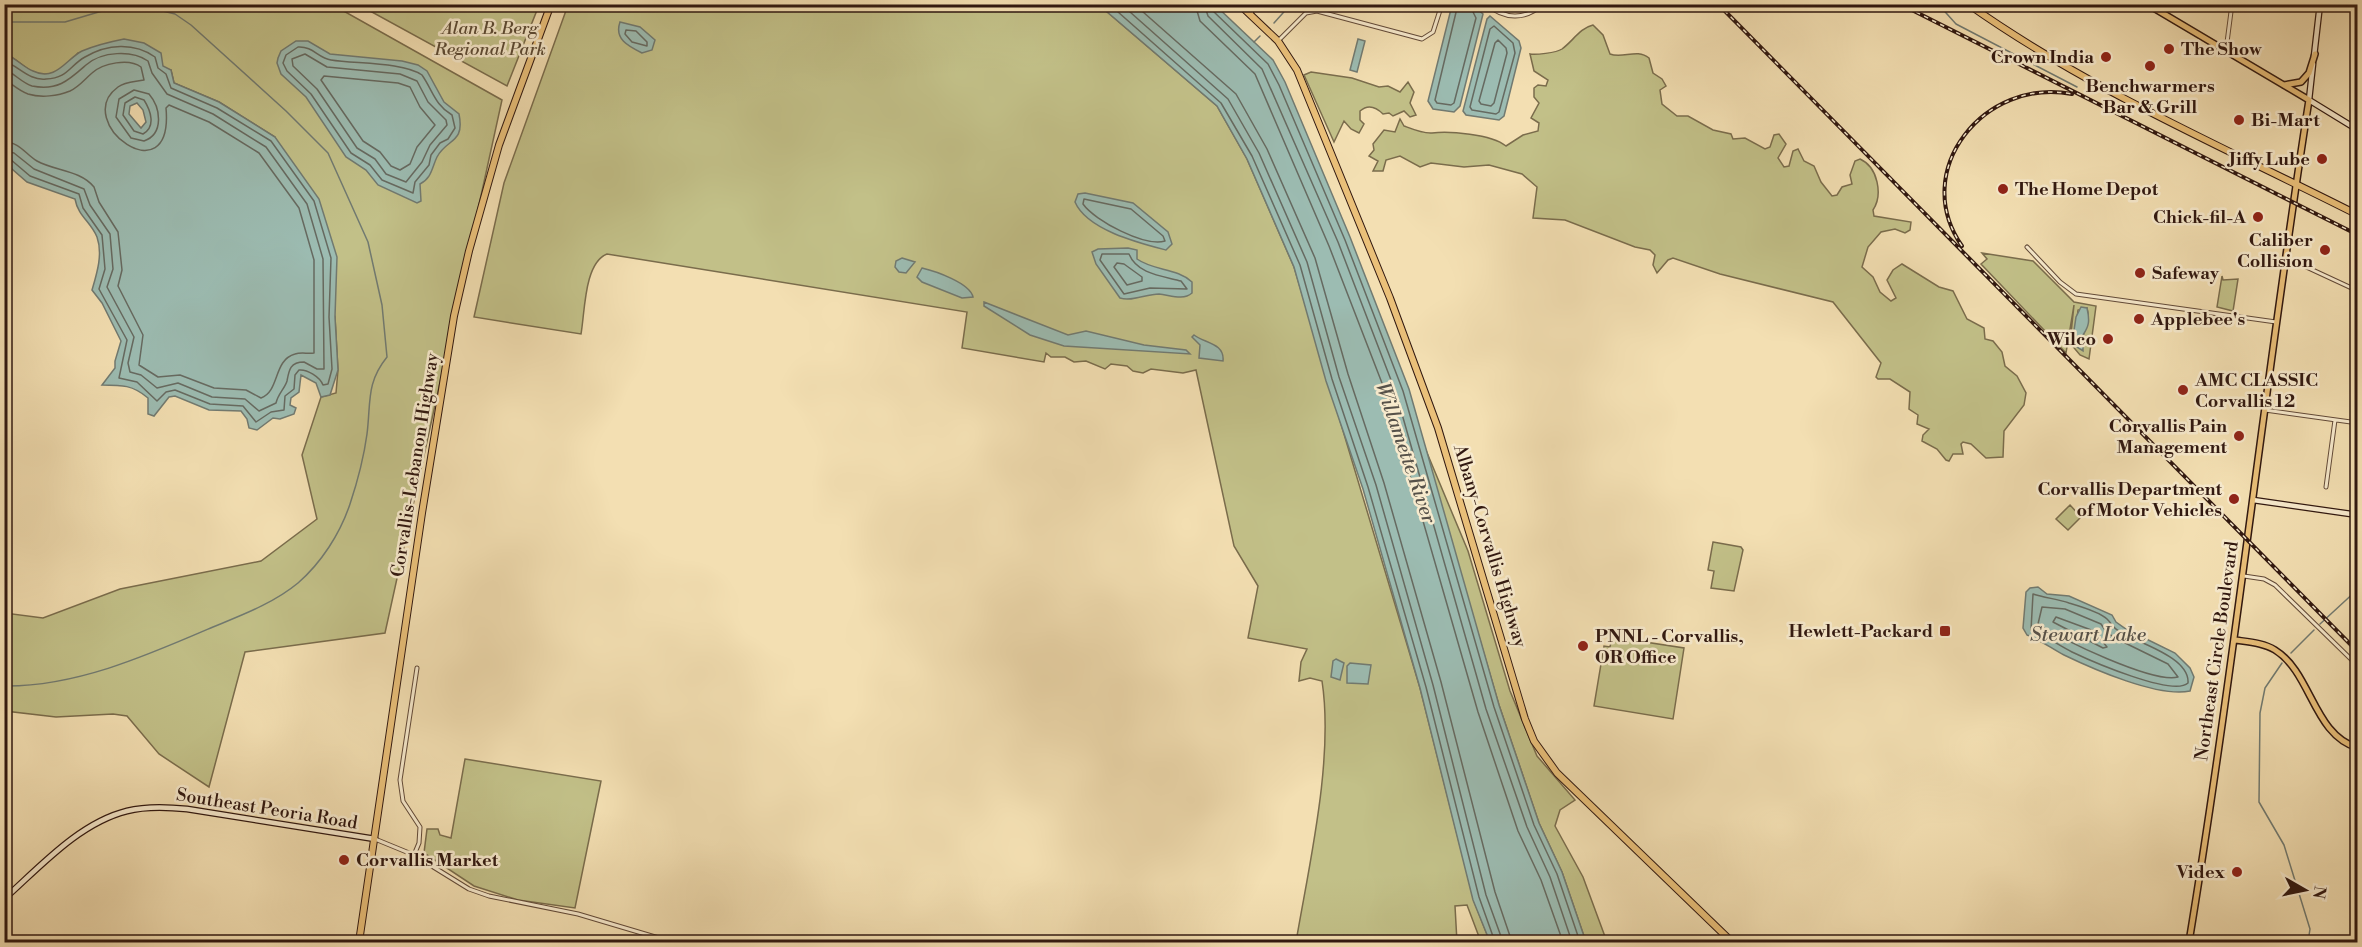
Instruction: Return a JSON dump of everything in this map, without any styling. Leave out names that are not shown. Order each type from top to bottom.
[{"type":"highway","name":"Albany-Corvallis Highway","points":[[1239,4],[1278,41],[1292,62],[1310,98],[1390,298],[1438,428],[1525,719],[1534,741],[1557,773],[1732,942]]},
{"type":"highway","points":[[1968,4],[2067,68],[2358,215]]},
{"type":"highway","name":"Corvallis-Lebanon Highway","points":[[359,942],[422,513],[454,316],[469,251],[499,145],[550,6]]},
{"type":"main road","points":[[2147,4],[2358,130]]},
{"type":"main road","points":[[2309,100],[2320,4]]},
{"type":"main road","points":[[2283,85],[2301,82],[2308,73],[2315,54]]},
{"type":"main road","name":"Northeast Circle Boulevard","points":[[2188,942],[2235,640],[2276,322],[2309,100]]},
{"type":"main road","points":[[2253,500],[2358,516]]},
{"type":"main road","points":[[2235,640],[2268,646],[2289,660],[2333,733],[2346,744],[2358,748]]},
{"type":"main road","name":"Southeast Peoria Road","points":[[4,899],[72,839],[127,810],[187,808],[375,839]]},
{"type":"street","points":[[1250,14],[1257,4]]},
{"type":"street","points":[[1278,41],[1306,14],[1317,11],[1422,39],[1433,32],[1442,4]]},
{"type":"street","points":[[1486,4],[1500,15],[1518,16],[1535,12],[1543,4]]},
{"type":"street","points":[[2226,51],[2232,4]]},
{"type":"street","points":[[2027,247],[2060,282],[2076,294],[2276,322]]},
{"type":"street","points":[[2285,263],[2302,265],[2358,291]]},
{"type":"street","points":[[2265,410],[2358,423]]},
{"type":"street","points":[[2326,488],[2335,420]]},
{"type":"street","points":[[2244,576],[2265,579],[2275,585],[2358,666]]},
{"type":"street","points":[[414,855],[419,843],[420,827],[403,801],[400,780],[417,668]]},
{"type":"street","points":[[375,839],[414,855],[469,889],[489,896],[567,912],[672,942]]},
{"type":"green space","name":"Alan B. Berg Regional Park","points":[[539,4],[507,86],[359,5]]},
{"type":"green space","points":[[5,5],[333,5],[502,100],[385,633],[245,652],[209,787],[159,754],[127,716],[113,714],[56,717],[5,711],[5,613],[43,618],[120,589],[261,561],[317,519],[302,455],[321,397],[336,393],[338,370],[335,317],[275,137],[219,102],[174,83],[171,70],[78,53],[64,67],[53,73],[33,72],[5,54]]},
{"type":"green space","points":[[568,5],[1099,5],[1217,106],[1247,159],[1294,267],[1420,688],[1474,901],[1490,942],[1481,942],[1467,905],[1455,906],[1457,942],[1296,942],[1322,778],[1325,711],[1322,681],[1310,678],[1299,681],[1301,662],[1307,649],[1248,638],[1258,586],[1234,546],[1196,370],[1183,373],[1151,369],[1143,373],[1133,371],[1127,366],[1111,364],[1105,369],[1086,361],[1074,362],[1065,357],[1051,357],[1046,353],[1044,362],[962,348],[967,312],[607,254],[599,259],[590,277],[581,334],[474,317],[504,183]]},
{"type":"green space","points":[[1593,25],[1603,35],[1610,54],[1640,54],[1649,58],[1653,73],[1662,79],[1666,86],[1660,90],[1662,104],[1677,116],[1688,116],[1713,130],[1731,134],[1733,139],[1745,138],[1765,149],[1770,147],[1774,135],[1779,134],[1786,144],[1778,158],[1784,167],[1789,166],[1793,151],[1798,149],[1804,161],[1814,166],[1821,182],[1832,196],[1837,195],[1842,187],[1852,184],[1850,175],[1855,161],[1860,159],[1871,168],[1878,189],[1878,197],[1873,210],[1874,216],[1911,222],[1910,230],[1905,233],[1895,229],[1881,232],[1868,247],[1862,267],[1873,277],[1880,292],[1891,301],[1896,298],[1887,280],[1893,270],[1902,264],[1939,287],[1953,291],[1967,319],[1984,328],[1985,339],[1993,341],[2002,352],[2005,366],[2017,376],[2026,393],[2024,405],[2004,431],[2003,457],[1986,458],[1971,444],[1963,442],[1961,444],[1963,454],[1953,454],[1949,461],[1937,449],[1922,441],[1923,435],[1929,429],[1917,424],[1918,415],[1909,409],[1910,392],[1890,379],[1876,377],[1881,363],[1833,302],[1720,274],[1673,258],[1668,260],[1657,273],[1653,265],[1655,255],[1650,250],[1635,247],[1565,220],[1533,218],[1537,187],[1522,174],[1489,165],[1464,167],[1431,163],[1420,167],[1400,156],[1386,160],[1383,171],[1373,171],[1378,161],[1369,156],[1374,150],[1373,144],[1384,130],[1395,132],[1400,119],[1404,126],[1422,132],[1470,134],[1506,146],[1523,135],[1538,131],[1539,123],[1531,118],[1539,103],[1534,97],[1534,88],[1538,85],[1546,86],[1548,80],[1534,71],[1530,54],[1559,50],[1584,29]]},
{"type":"green space","points":[[1311,72],[1352,78],[1379,87],[1388,86],[1400,92],[1408,82],[1414,92],[1410,103],[1416,115],[1410,117],[1404,111],[1393,116],[1369,107],[1360,111],[1360,120],[1364,124],[1359,133],[1351,129],[1344,121],[1334,142],[1304,75]]},
{"type":"green space","points":[[1982,253],[2033,261],[2074,302],[2096,306],[2089,359],[2080,355],[2070,343],[2074,305],[2066,353],[1981,264],[1987,259]],"holes":[[[2087,308],[2083,340],[2074,346],[2078,310]]]},
{"type":"green space","points":[[2222,276],[2223,280],[2238,279],[2233,311],[2217,307]]},
{"type":"green space","points":[[1420,436],[1468,551],[1510,691],[1537,756],[1575,800],[1560,810],[1555,826],[1583,877],[1607,942],[1586,942],[1562,872],[1539,823],[1499,705]]},
{"type":"green space","points":[[2070,505],[2081,517],[2068,530],[2056,519]]},
{"type":"green space","points":[[1713,542],[1741,547],[1743,550],[1734,591],[1711,588],[1714,571],[1708,570]]},
{"type":"green space","points":[[1612,637],[1684,648],[1673,719],[1594,706],[1604,646],[1610,647]]},
{"type":"green space","points":[[465,759],[601,781],[575,908],[518,900],[474,886],[424,853],[427,829],[438,829],[440,835],[451,838]]},
{"type":"water","name":"Willamette River","points":[[1099,5],[1215,5],[1273,60],[1285,82],[1350,237],[1409,389],[1499,705],[1539,823],[1562,872],[1586,942],[1490,942],[1473,900],[1420,688],[1363,489],[1326,381],[1294,267],[1247,159],[1217,106]]},
{"type":"water","points":[[1452,5],[1473,5],[1483,14],[1460,106],[1454,112],[1433,109],[1428,101]]},
{"type":"water","points":[[1490,16],[1519,41],[1521,48],[1504,116],[1499,120],[1466,115],[1463,111],[1487,19]]},
{"type":"water","points":[[620,22],[640,27],[655,40],[652,50],[642,53],[627,45],[619,33]]},
{"type":"water","points":[[124,39],[144,43],[161,53],[163,66],[171,70],[174,83],[219,102],[275,137],[319,199],[337,257],[335,317],[338,370],[330,395],[321,397],[316,383],[301,375],[299,392],[291,398],[290,405],[296,408],[294,414],[280,419],[273,418],[257,430],[249,428],[247,419],[241,411],[209,410],[175,396],[169,397],[154,416],[148,414],[148,398],[137,390],[102,385],[115,368],[121,341],[102,303],[92,290],[99,257],[97,237],[79,210],[75,199],[27,182],[5,163],[5,54],[33,71],[48,74],[82,51]],"holes":[[[137,103],[143,110],[146,122],[141,128],[129,114],[130,106]]]},
{"type":"water","points":[[1358,39],[1365,41],[1357,72],[1350,70]]},
{"type":"water","points":[[296,41],[308,41],[330,54],[402,61],[418,65],[427,71],[444,102],[459,114],[460,131],[454,140],[441,151],[429,175],[420,184],[421,201],[417,203],[378,185],[366,170],[346,157],[306,97],[281,74],[277,63],[281,51]]},
{"type":"water","points":[[1085,193],[1133,203],[1168,232],[1172,244],[1166,250],[1102,228],[1081,212],[1075,202],[1078,194]]},
{"type":"water","points":[[1098,249],[1137,250],[1137,259],[1144,263],[1186,277],[1192,282],[1192,293],[1181,297],[1154,294],[1129,299],[1120,298],[1096,264],[1092,252]]},
{"type":"water","points":[[902,258],[915,262],[906,273],[899,272],[895,267],[896,261]]},
{"type":"water","points":[[922,268],[959,282],[973,297],[962,298],[922,282],[917,277]]},
{"type":"water","points":[[984,302],[1068,335],[1086,331],[1144,345],[1186,350],[1190,354],[1064,346],[1030,335],[984,306]]},
{"type":"water","points":[[2081,307],[2087,308],[2088,316],[2088,326],[2083,335],[2083,351],[2072,344],[2076,317]]},
{"type":"water","points":[[1194,335],[1221,350],[1223,361],[1199,358],[1200,345],[1192,337]]},
{"type":"water","name":"Stewart Lake","points":[[2038,587],[2047,594],[2069,596],[2112,615],[2116,622],[2126,629],[2175,653],[2190,668],[2194,677],[2190,691],[2161,690],[2126,681],[2076,661],[2027,635],[2023,628],[2026,592],[2030,588]]},
{"type":"water","points":[[1336,659],[1344,663],[1340,680],[1331,677],[1333,661]]},
{"type":"water","points":[[1350,663],[1371,665],[1368,684],[1347,683],[1347,666]]},
{"type":"waterway","points":[[1274,23],[1291,4]]},
{"type":"waterway","points":[[1938,4],[1956,24],[2077,87]]},
{"type":"waterway","points":[[4,22],[65,22],[102,11],[151,8],[175,14],[191,25],[286,111],[328,153],[368,242],[382,305],[387,357],[372,384],[364,451],[346,515],[322,557],[298,583],[279,597],[257,608],[137,658],[58,681],[4,686]]},
{"type":"waterway","points":[[1254,42],[1260,36]]},
{"type":"waterway","points":[[2320,624],[2358,589]]},
{"type":"waterway","points":[[2291,653],[2314,630]]},
{"type":"waterway","points":[[2282,663],[2265,688],[2260,713],[2259,802],[2284,845],[2310,929],[2308,942]]},
{"type":"railway","points":[[1718,4],[2358,652]]},
{"type":"railway","points":[[1900,4],[2358,235]]},
{"type":"railway","points":[[1962,246],[1948,217],[1945,188],[1951,160],[1964,135],[1985,115],[2011,100],[2040,93],[2072,94]]},
{"type":"place","name":"The Show","points":[[2169,49]]},
{"type":"place","name":"Crown India","points":[[2106,57]]},
{"type":"place","name":"Benchwarmers Bar & Grill","points":[[2150,66]]},
{"type":"place","name":"Bi-Mart","points":[[2239,120]]},
{"type":"place","name":"Jiffy Lube","points":[[2322,159]]},
{"type":"place","name":"The Home Depot","points":[[2003,189]]},
{"type":"place","name":"Chick-fil-A","points":[[2258,217]]},
{"type":"place","name":"Caliber Collision","points":[[2325,250]]},
{"type":"place","name":"Safeway","points":[[2140,273]]},
{"type":"place","name":"Applebee's","points":[[2139,319]]},
{"type":"place","name":"Wilco","points":[[2108,339]]},
{"type":"place","name":"AMC CLASSIC Corvallis 12","points":[[2183,390]]},
{"type":"place","name":"Corvallis Pain Management","points":[[2239,436]]},
{"type":"place","name":"Corvallis Department of Motor Vehicles","points":[[2234,499]]},
{"type":"place","name":"Hewlett-Packard","points":[[1945,631]]},
{"type":"place","name":"PNNL - Corvallis, OR Office","points":[[1583,646]]},
{"type":"place","name":"Corvallis Market","points":[[344,860]]},
{"type":"place","name":"Videx","points":[[2237,872]]}]
